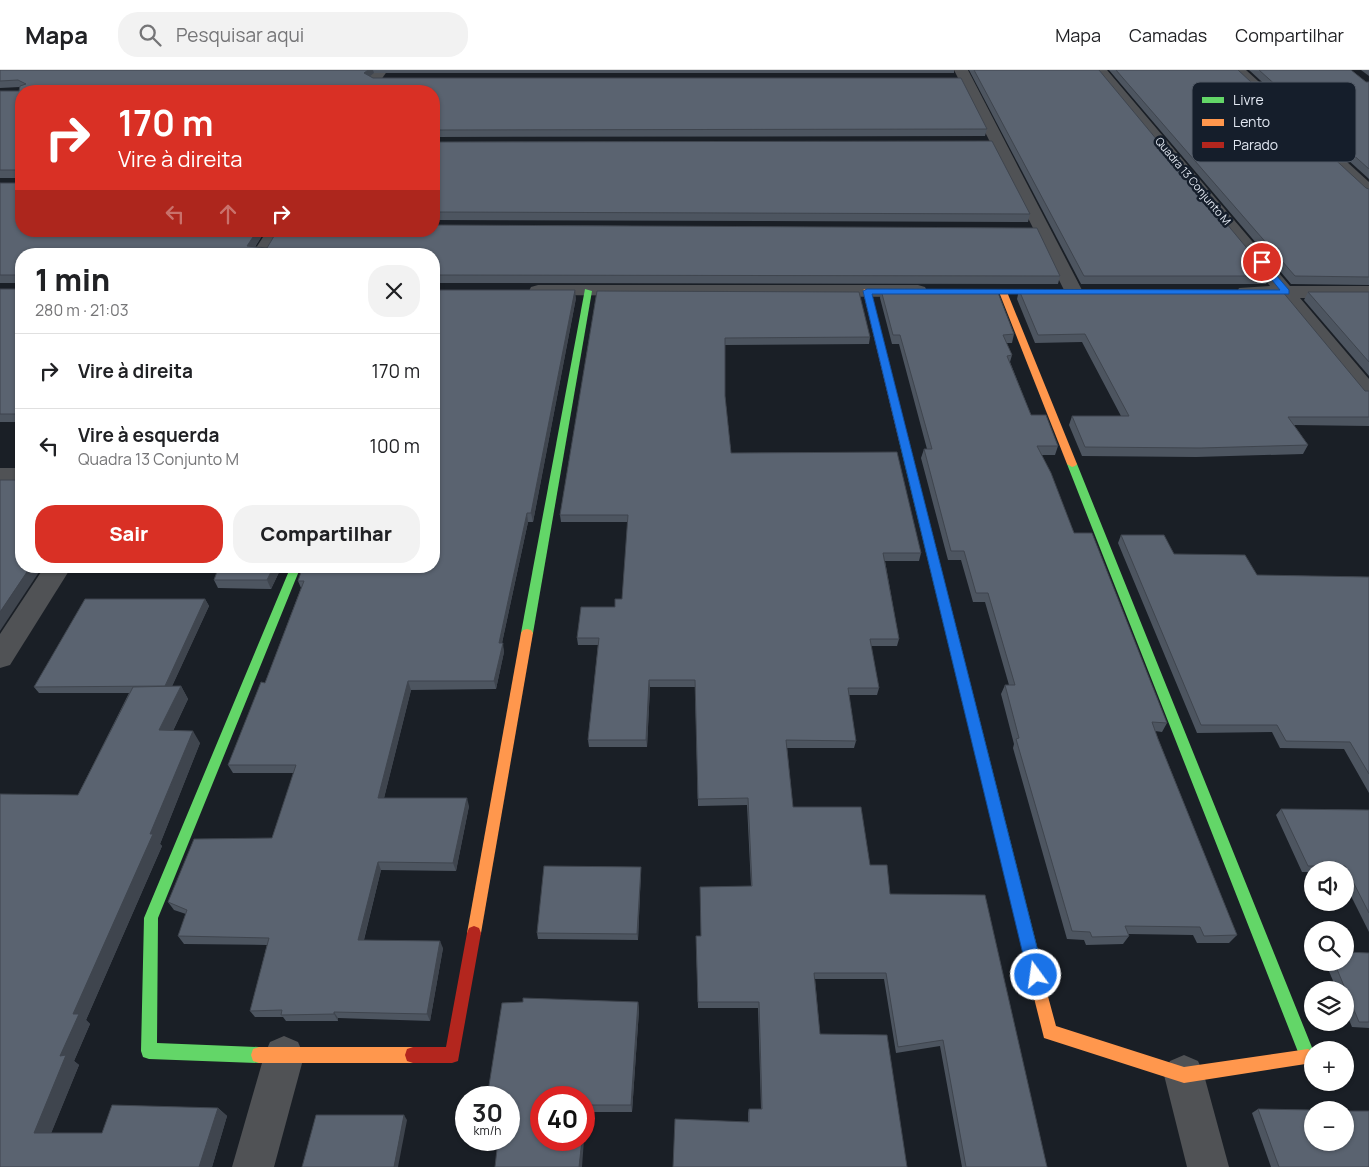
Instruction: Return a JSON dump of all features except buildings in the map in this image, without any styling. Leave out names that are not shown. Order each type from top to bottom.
[{"type":"street","name":"Quadra 13 Conjunto M","points":[[1100,70],[1369,393]]},
{"type":"street","points":[[1238,70],[1251,82]]},
{"type":"street","points":[[946,79],[963,74],[1042,228],[1065,292],[1093,292]]},
{"type":"street","points":[[377,75],[394,79]]},
{"type":"street","points":[[978,142],[998,142]]},
{"type":"street","points":[[1338,162],[1369,191]]},
{"type":"street","points":[[1022,228],[1042,228]]},
{"type":"street","points":[[265,248],[272,237]]},
{"type":"street","points":[[520,291],[935,292]]},
{"type":"street","points":[[293,573],[151,918],[149,1051],[284,1056],[452,1055],[588,291]]},
{"type":"street","points":[[867,291],[1050,1032],[1184,1075],[1308,1057],[1012,292],[983,292]]},
{"type":"street","points":[[1228,292],[1369,292]]},
{"type":"street","points":[[0,475],[15,475]]},
{"type":"street","points":[[0,657],[54,573]]},
{"type":"street","points":[[254,1167],[284,1056]]},
{"type":"street","points":[[1184,1075],[1208,1167]]},
{"type":"traffic: fast","points":[[527,633],[588,291]]},
{"type":"traffic: fast","points":[[904,441],[1041,994]]},
{"type":"traffic: fast","points":[[1072,464],[1304,1047]]},
{"type":"traffic: fast","points":[[259,1055],[149,1051],[151,918],[293,573]]},
{"type":"traffic: slow","points":[[867,291],[904,441]]},
{"type":"traffic: slow","points":[[1003,292],[1072,464]]},
{"type":"traffic: slow","points":[[474,933],[527,633]]},
{"type":"traffic: slow","points":[[1041,994],[1050,1032],[1184,1075],[1304,1058]]},
{"type":"traffic: slow","points":[[259,1055],[413,1055]]},
{"type":"traffic: jam","points":[[413,1055],[452,1055],[474,933]]},
{"type":"route","points":[[1036,975],[867,291],[1286,292],[1262,262]]}]
